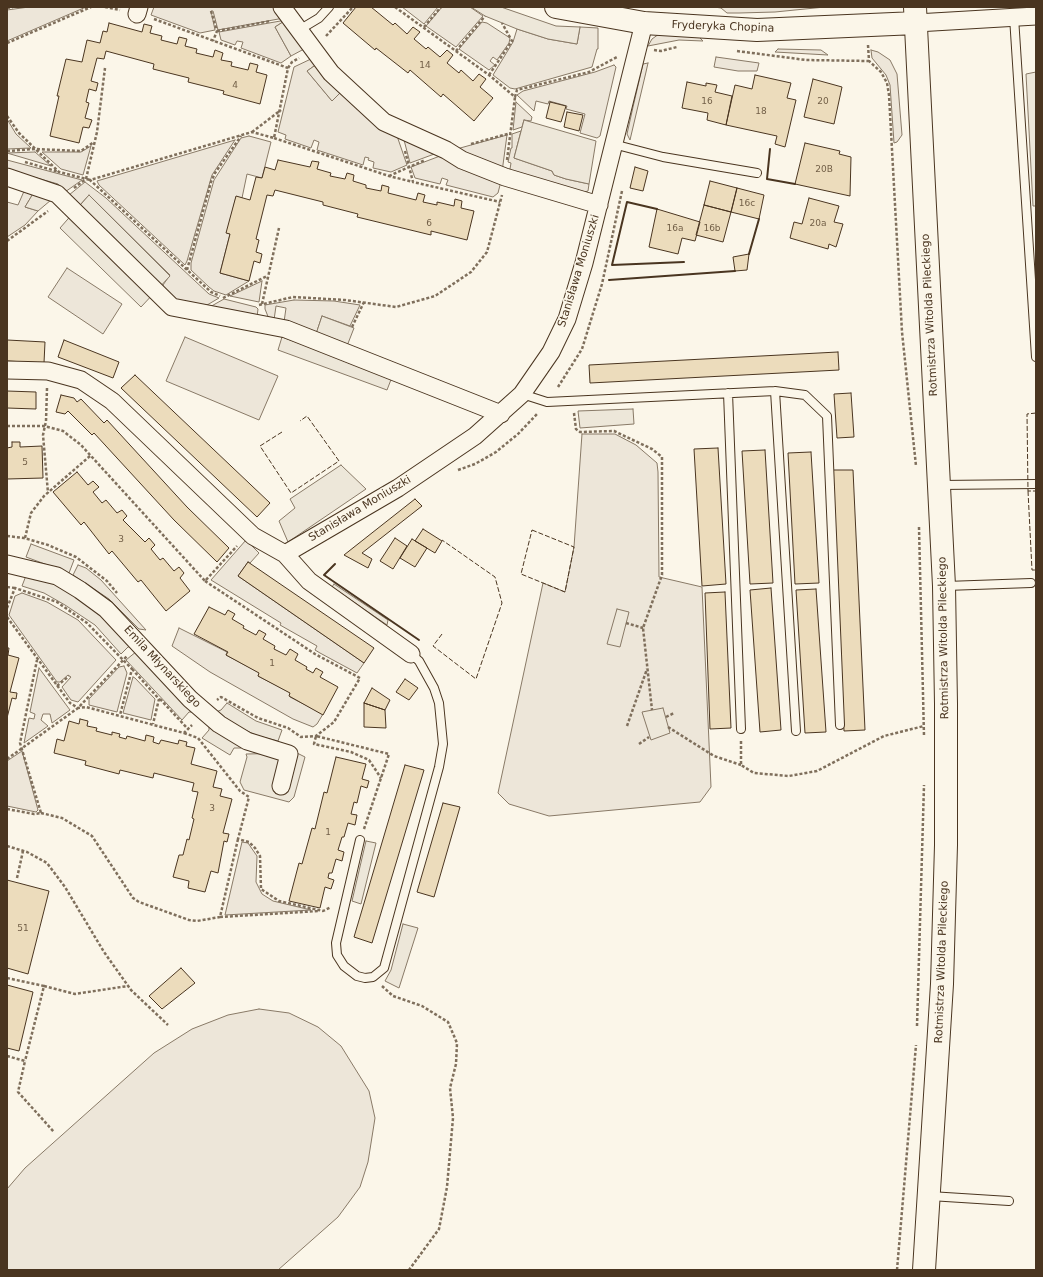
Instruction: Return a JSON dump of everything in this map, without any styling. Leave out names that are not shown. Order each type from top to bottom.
[{"type":"main road","name":"Fryderyka Chopina","points":[[570,8],[644,23],[757,30],[867,25],[915,15]]},
{"type":"main road","name":"Rotmistrza Witolda Pileckiego","points":[[915,15],[944,586],[946,704],[946,845],[942,984],[924,1270]]},
{"type":"street","points":[[915,15],[1036,16]]},
{"type":"street","points":[[290,18],[331,73],[384,122],[462,160],[504,177],[599,205]]},
{"type":"street","name":"Stanisława Moniuszki","points":[[285,554],[398,488],[475,436],[522,394],[551,352],[567,319],[599,205],[644,23]]},
{"type":"street","points":[[7,177],[57,194],[172,307],[195,313],[286,329],[501,414]]},
{"type":"street","points":[[7,370],[48,371],[80,380],[112,401],[249,532],[285,554],[309,581],[411,654]]},
{"type":"street","name":"Emila Młynarskiego","points":[[7,564],[57,576],[106,609],[141,644],[190,699],[219,724],[247,741],[289,754],[281,786]]},
{"type":"lane","points":[[290,18],[319,18],[329,7]]},
{"type":"lane","points":[[1014,17],[1036,356]]},
{"type":"lane","points":[[613,144],[663,157],[756,172]]},
{"type":"lane","points":[[522,394],[547,402],[775,391],[805,395],[827,416],[840,726]]},
{"type":"lane","points":[[775,391],[796,731]]},
{"type":"lane","points":[[728,393],[741,729]]},
{"type":"lane","points":[[939,485],[1036,484]]},
{"type":"lane","points":[[944,586],[1031,583]]},
{"type":"lane","points":[[360,840],[336,942],[337,955],[344,966],[357,976],[365,978],[373,977],[384,968],[439,767],[443,744],[439,703],[434,688],[419,661],[411,654]]},
{"type":"lane","points":[[929,1196],[1009,1201]]},
{"type":"path","points":[[7,8],[13,7]]},
{"type":"path","points":[[7,43],[91,7]]},
{"type":"path","points":[[105,7],[138,10],[213,41],[288,68],[281,110],[274,138]]},
{"type":"path","points":[[395,7],[456,50],[515,97]]},
{"type":"path","points":[[424,27],[441,7]]},
{"type":"path","points":[[211,11],[217,31],[213,41]]},
{"type":"path","points":[[456,50],[485,16]]},
{"type":"path","points":[[217,31],[290,18]]},
{"type":"path","points":[[489,75],[512,41],[502,24]]},
{"type":"path","points":[[867,25],[869,61]]},
{"type":"path","points":[[256,306],[293,297],[364,302],[396,307],[434,296],[471,272],[487,252],[500,202],[517,90],[589,72],[638,48],[661,51],[680,46]]},
{"type":"path","points":[[730,50],[806,60],[869,61],[881,72],[888,83],[902,332],[916,472]]},
{"type":"path","points":[[7,241],[44,216],[61,198],[86,179],[94,141],[105,68]]},
{"type":"path","points":[[90,180],[252,132],[281,110]]},
{"type":"path","points":[[7,116],[19,134],[59,172]]},
{"type":"path","points":[[400,129],[413,182]]},
{"type":"path","points":[[252,132],[389,176],[500,202]]},
{"type":"path","points":[[187,270],[211,182],[215,173],[241,136]]},
{"type":"path","points":[[7,151],[35,149],[81,151],[94,141]]},
{"type":"path","points":[[22,162],[90,180],[211,292],[230,300]]},
{"type":"path","points":[[262,304],[267,276],[279,228]]},
{"type":"path","points":[[195,313],[267,276]]},
{"type":"path","points":[[352,327],[364,302]]},
{"type":"path","points":[[574,401],[576,429],[580,432],[614,430],[662,457],[662,575],[643,628],[652,710]]},
{"type":"path","points":[[46,404],[46,422],[44,426],[48,493]]},
{"type":"path","points":[[7,426],[44,426],[63,431],[81,445],[125,495],[156,525],[205,581],[315,654],[360,678],[334,722],[316,736],[314,744],[351,752],[369,760],[381,778]]},
{"type":"path","points":[[24,538],[31,513],[48,493],[90,456]]},
{"type":"path","points":[[919,521],[924,742]]},
{"type":"path","points":[[205,581],[249,532]]},
{"type":"path","points":[[7,536],[24,538],[48,545],[76,557],[107,581],[121,598]]},
{"type":"path","points":[[7,587],[15,588],[57,602],[87,623],[188,729]]},
{"type":"path","points":[[7,608],[15,588]]},
{"type":"path","points":[[7,617],[37,660],[70,703],[78,708],[86,707],[120,715],[198,738],[240,791],[249,797],[220,916]]},
{"type":"path","points":[[626,623],[643,628]]},
{"type":"path","points":[[7,759],[78,708],[122,660],[141,644]]},
{"type":"path","points":[[37,660],[20,743],[41,814]]},
{"type":"path","points":[[627,726],[648,667]]},
{"type":"path","points":[[120,715],[132,669]]},
{"type":"path","points":[[57,686],[69,676]]},
{"type":"path","points":[[184,733],[220,697],[258,718],[288,728],[300,737],[316,736],[389,754],[360,840]]},
{"type":"path","points":[[153,724],[159,699]]},
{"type":"path","points":[[666,717],[674,713]]},
{"type":"path","points":[[668,727],[714,756],[741,765],[754,773],[789,776],[817,771],[884,736],[924,726]]},
{"type":"path","points":[[741,729],[741,765]]},
{"type":"path","points":[[639,744],[649,736]]},
{"type":"path","points":[[917,1030],[924,780]]},
{"type":"path","points":[[7,809],[62,818],[92,836],[133,898],[139,902],[189,920],[197,921],[220,916],[324,911],[346,899]]},
{"type":"path","points":[[238,839],[249,842],[260,856],[261,889],[279,901],[324,911]]},
{"type":"path","points":[[7,846],[23,851],[47,863],[65,887],[104,952],[128,986],[168,1025]]},
{"type":"path","points":[[17,878],[23,851]]},
{"type":"path","points":[[373,977],[393,996],[422,1006],[448,1022],[457,1042],[456,1064],[450,1088],[453,1118],[447,1187],[439,1229],[409,1270]]},
{"type":"path","points":[[7,978],[75,994],[128,986]]},
{"type":"path","points":[[44,986],[18,1092],[54,1132]]},
{"type":"path","points":[[897,1270],[917,1037]]},
{"type":"path","points":[[7,1056],[25,1061]]},
{"type":"shaded area","points":[[29,7],[86,7],[7,41],[7,10]]},
{"type":"shaded area","points":[[154,7],[277,7],[284,18],[218,30],[213,11],[211,11],[215,30],[200,33],[151,15]]},
{"type":"shaded area","points":[[402,7],[438,7],[424,24]]},
{"type":"shaded area","points":[[442,7],[470,7],[483,16],[456,47],[426,26]]},
{"type":"shaded area","points":[[471,7],[501,7],[556,26],[580,27],[577,44],[548,39],[517,29],[485,16]]},
{"type":"shaded area","points":[[714,7],[825,7],[775,12],[727,13],[721,8]]},
{"type":"shaded area","points":[[286,20],[275,27],[291,56],[281,63],[241,48],[243,42],[237,41],[235,45],[221,40],[219,32]]},
{"type":"shaded area","points":[[286,20],[304,49],[291,56],[275,27]]},
{"type":"shaded area","points":[[482,22],[487,23],[510,38],[509,43],[497,60],[493,57],[490,61],[495,65],[489,70],[459,49]]},
{"type":"shaded area","points":[[580,27],[598,28],[598,49],[592,67],[515,89],[510,88],[493,75],[513,42],[517,29],[548,39],[577,44]]},
{"type":"shaded area","points":[[659,34],[699,37],[703,41],[679,40],[648,46],[652,39]]},
{"type":"shaded area","points":[[778,49],[821,50],[828,55],[775,52]]},
{"type":"shaded area","points":[[871,50],[878,52],[890,60],[897,74],[902,135],[897,142],[894,143],[890,85],[886,75],[872,58]]},
{"type":"shaded area","points":[[716,57],[759,63],[757,71],[738,71],[714,67]]},
{"type":"shaded area","points":[[313,58],[317,64],[307,71],[332,101],[342,91],[396,133],[407,165],[391,172],[373,168],[374,162],[368,160],[369,158],[365,157],[363,165],[317,150],[319,142],[314,140],[311,148],[285,139],[286,135],[278,132],[294,67]]},
{"type":"shaded area","points":[[648,63],[630,140],[627,134],[643,64]]},
{"type":"shaded area","points":[[317,64],[342,91],[332,101],[307,71]]},
{"type":"shaded area","points":[[614,65],[616,67],[600,136],[597,138],[580,133],[585,114],[566,109],[567,106],[549,101],[548,104],[536,101],[534,111],[517,95],[523,91],[595,72]]},
{"type":"shaded area","points":[[1036,72],[1036,206],[1033,206],[1026,74]]},
{"type":"shaded area","points":[[516,102],[532,117],[531,121],[524,120],[522,127],[513,130]]},
{"type":"shaded area","points":[[7,119],[16,134],[31,148],[7,149]]},
{"type":"shaded area","points":[[524,120],[596,141],[589,184],[554,175],[552,171],[514,158]]},
{"type":"shaded area","points":[[521,131],[514,158],[552,171],[554,175],[589,184],[588,191],[581,193],[508,170],[510,169],[511,163],[508,162],[512,148],[512,134]]},
{"type":"shaded area","points":[[507,135],[502,172],[453,150]]},
{"type":"shaded area","points":[[249,136],[271,142],[262,178],[247,174],[242,198],[236,197],[227,233],[230,234],[220,273],[249,281],[226,295],[214,291],[209,287],[191,270],[191,263],[214,180],[241,138]]},
{"type":"shaded area","points":[[403,136],[437,153],[410,163]]},
{"type":"shaded area","points":[[235,140],[212,175],[185,265],[99,185],[97,181]]},
{"type":"shaded area","points":[[91,146],[83,175],[61,169],[42,152],[81,152]]},
{"type":"shaded area","points":[[35,152],[51,166],[7,153]]},
{"type":"shaded area","points":[[440,156],[501,181],[498,193],[493,197],[446,185],[448,180],[442,178],[440,184],[415,178],[411,167]]},
{"type":"shaded area","points":[[7,160],[82,180],[65,192],[58,184],[12,171],[7,168]]},
{"type":"shaded area","points":[[85,182],[106,198],[209,294],[219,298],[202,308],[177,301],[163,288],[163,285],[170,275],[89,195],[80,205],[69,195]]},
{"type":"shaded area","points":[[25,189],[34,192],[25,207],[38,211],[25,225],[7,237],[7,202],[18,205]]},
{"type":"shaded area","points":[[34,192],[51,200],[38,211],[25,207]]},
{"type":"shaded area","points":[[89,195],[170,276],[141,307],[60,228]]},
{"type":"shaded area","points":[[67,268],[122,304],[103,334],[48,297]]},
{"type":"shaded area","points":[[262,281],[259,302],[230,296]]},
{"type":"shaded area","points":[[224,299],[256,307],[258,309],[257,317],[208,308]]},
{"type":"shaded area","points":[[294,300],[334,301],[360,305],[350,326],[322,316],[316,334],[284,322],[286,308],[276,306],[274,320],[269,319],[265,305]]},
{"type":"shaded area","points":[[322,316],[354,328],[347,346],[316,334]]},
{"type":"shaded area","points":[[185,337],[278,376],[259,420],[166,381]]},
{"type":"shaded area","points":[[282,337],[392,377],[387,390],[278,350]]},
{"type":"shaded area","points":[[633,409],[634,424],[580,428],[578,411]]},
{"type":"shaded area","points":[[582,434],[615,434],[636,445],[657,463],[659,577],[702,587],[711,787],[700,802],[549,816],[509,804],[498,793],[543,583],[565,592],[574,547]]},
{"type":"shaded area","points":[[341,465],[366,489],[288,542],[279,521],[295,508],[290,499]]},
{"type":"shaded area","points":[[246,540],[259,553],[250,563],[248,562],[238,576],[364,663],[357,673],[315,650],[317,646],[280,625],[281,623],[211,580]]},
{"type":"shaded area","points":[[31,544],[74,560],[69,573],[26,557]]},
{"type":"shaded area","points":[[78,565],[86,568],[101,580],[146,630],[139,629],[109,599],[73,575]]},
{"type":"shaded area","points":[[27,573],[68,590],[100,612],[133,646],[128,647],[121,654],[95,625],[44,593],[22,586]]},
{"type":"shaded area","points":[[334,584],[388,620],[387,625],[332,587]]},
{"type":"shaded area","points":[[22,593],[47,602],[78,620],[116,660],[78,702],[71,700],[62,687],[71,677],[68,675],[60,682],[57,682],[9,615],[15,596]]},
{"type":"shaded area","points":[[617,609],[629,612],[620,647],[607,644]]},
{"type":"shaded area","points":[[179,628],[227,652],[226,655],[260,673],[258,676],[291,693],[290,697],[323,714],[317,724],[313,727],[293,719],[210,672],[172,646]]},
{"type":"shaded area","points":[[137,651],[195,712],[189,712],[182,720],[126,660]]},
{"type":"shaded area","points":[[124,666],[127,673],[117,712],[89,705],[89,699],[119,667]]},
{"type":"shaded area","points":[[39,668],[70,710],[52,723],[50,714],[43,714],[41,720],[48,726],[24,743],[29,718],[34,719],[35,714],[30,712]]},
{"type":"shaded area","points":[[133,677],[155,699],[151,720],[123,713]]},
{"type":"shaded area","points":[[227,703],[256,721],[282,730],[278,741],[258,736],[243,729],[216,712],[221,710]]},
{"type":"shaded area","points":[[663,708],[670,733],[651,740],[642,712]]},
{"type":"shaded area","points":[[209,726],[239,745],[241,748],[234,748],[230,755],[202,738],[209,730]]},
{"type":"shaded area","points":[[22,751],[38,810],[36,812],[7,806],[7,761]]},
{"type":"shaded area","points":[[297,753],[305,757],[294,797],[289,802],[244,790],[240,782],[247,757],[246,754]]},
{"type":"shaded area","points":[[366,841],[376,843],[361,904],[352,901]]},
{"type":"shaded area","points":[[242,842],[248,843],[257,856],[256,882],[262,894],[273,901],[311,910],[225,915]]},
{"type":"shaded area","points":[[403,924],[418,928],[399,988],[385,981],[391,970]]},
{"type":"shaded area","points":[[259,1009],[289,1013],[318,1027],[341,1046],[369,1091],[375,1118],[368,1162],[360,1187],[338,1217],[278,1270],[7,1270],[7,1189],[25,1168],[154,1053],[192,1029],[228,1015]]},
{"type":"building","points":[[356,7],[371,7],[393,25],[395,23],[407,34],[413,27],[420,32],[414,39],[426,49],[428,47],[440,57],[447,50],[453,55],[447,63],[459,73],[461,70],[473,81],[479,74],[486,79],[480,87],[493,98],[474,121],[443,94],[441,97],[410,70],[408,73],[376,48],[375,50],[343,23]]},
{"type":"building","points":[[109,23],[142,32],[144,24],[152,26],[150,33],[162,36],[161,40],[177,44],[179,37],[187,39],[185,46],[197,49],[196,53],[213,57],[215,50],[223,53],[221,60],[232,62],[231,66],[248,70],[250,63],[258,65],[256,72],[267,75],[260,104],[223,94],[224,91],[188,82],[189,78],[153,69],[154,64],[106,51],[104,59],[97,58],[91,81],[98,83],[96,91],[89,89],[86,102],[89,103],[85,118],[92,120],[89,128],[83,127],[79,143],[50,136],[59,96],[57,96],[66,59],[82,62],[87,40],[100,43],[103,31],[107,32]]},
{"type":"building","points":[[755,75],[791,83],[787,98],[796,100],[785,147],[775,144],[777,136],[726,125],[735,85],[752,89]]},
{"type":"building","points":[[813,79],[842,87],[834,124],[804,117]]},
{"type":"building","points":[[687,82],[706,86],[706,83],[717,85],[715,92],[732,96],[726,125],[707,120],[708,113],[682,108]]},
{"type":"building","points":[[550,102],[566,106],[561,122],[546,118]]},
{"type":"building","points":[[567,112],[583,115],[579,131],[564,127]]},
{"type":"building","points":[[805,143],[840,151],[839,154],[851,157],[850,196],[795,184]]},
{"type":"building","points":[[278,160],[310,167],[312,161],[319,162],[317,169],[331,173],[330,176],[345,179],[347,173],[354,175],[353,181],[366,185],[366,188],[381,191],[382,185],[389,187],[388,193],[416,200],[418,193],[425,195],[423,202],[437,205],[437,202],[454,206],[455,199],[462,201],[461,208],[474,211],[467,240],[431,231],[431,235],[357,217],[358,214],[323,205],[323,202],[275,190],[273,196],[267,195],[256,239],[259,240],[256,252],[262,254],[260,263],[254,261],[249,281],[220,273],[230,234],[226,233],[236,196],[250,200],[256,177],[262,178],[265,167],[275,170]]},
{"type":"building","points":[[635,167],[648,171],[643,191],[630,188]]},
{"type":"building","points":[[710,181],[737,188],[731,212],[704,205]]},
{"type":"building","points":[[737,188],[764,195],[759,219],[731,212]]},
{"type":"building","points":[[809,198],[839,206],[834,222],[843,224],[836,247],[829,244],[828,249],[790,238],[794,222],[802,224]]},
{"type":"building","points":[[704,205],[731,212],[723,242],[696,235]]},
{"type":"building","points":[[657,209],[700,222],[695,241],[682,238],[678,254],[649,247]]},
{"type":"building","points":[[749,254],[747,270],[735,271],[733,257]]},
{"type":"building","points":[[7,340],[45,342],[44,363],[7,361]]},
{"type":"building","points":[[64,340],[119,362],[113,378],[58,357]]},
{"type":"building","points":[[838,352],[839,370],[590,383],[589,365]]},
{"type":"building","points":[[135,375],[270,503],[257,517],[121,388]]},
{"type":"building","points":[[7,391],[36,392],[36,409],[7,408]]},
{"type":"building","points":[[851,393],[854,437],[837,438],[834,394]]},
{"type":"building","points":[[61,395],[74,398],[77,402],[81,399],[104,423],[107,420],[187,507],[229,548],[217,562],[174,520],[94,433],[92,435],[68,411],[65,414],[56,412]]},
{"type":"building","points":[[12,442],[20,442],[20,447],[42,446],[43,478],[7,479],[7,448],[12,447]]},
{"type":"building","points":[[718,448],[726,584],[702,586],[694,449]]},
{"type":"building","points":[[765,450],[773,583],[750,584],[742,451]]},
{"type":"building","points":[[811,452],[819,583],[795,584],[788,453]]},
{"type":"building","points":[[833,470],[853,470],[865,730],[844,731]]},
{"type":"building","points":[[77,472],[88,485],[93,481],[99,487],[93,492],[102,503],[106,500],[117,513],[122,510],[127,516],[123,520],[145,542],[149,538],[155,545],[151,549],[160,560],[163,558],[174,571],[179,567],[184,573],[180,578],[190,591],[166,611],[141,580],[138,582],[112,551],[109,554],[84,522],[81,525],[53,492]]},
{"type":"building","points":[[415,499],[422,506],[362,553],[372,559],[368,568],[344,555]]},
{"type":"building","points":[[423,529],[442,541],[435,553],[415,541]]},
{"type":"building","points":[[395,538],[407,546],[393,569],[380,561]]},
{"type":"building","points":[[412,539],[427,548],[415,567],[400,558]]},
{"type":"building","points":[[248,562],[374,648],[364,663],[238,576]]},
{"type":"building","points":[[771,588],[781,730],[760,732],[750,590]]},
{"type":"building","points":[[816,589],[826,732],[805,733],[796,590]]},
{"type":"building","points":[[725,592],[731,728],[710,729],[705,593]]},
{"type":"building","points":[[209,607],[225,615],[228,610],[235,614],[232,619],[244,626],[243,628],[256,635],[259,630],[266,634],[263,639],[275,646],[274,649],[286,655],[290,649],[298,654],[295,660],[307,667],[306,669],[313,673],[316,668],[323,672],[320,677],[338,687],[323,715],[289,696],[290,693],[258,676],[259,673],[226,655],[228,652],[194,634]]},
{"type":"building","points":[[7,648],[9,648],[8,655],[19,658],[10,692],[17,693],[16,699],[12,698],[7,718]]},
{"type":"building","points":[[405,679],[418,688],[409,700],[396,692]]},
{"type":"building","points":[[372,688],[390,700],[385,710],[364,703]]},
{"type":"building","points":[[364,703],[385,710],[386,728],[364,727]]},
{"type":"building","points":[[80,719],[88,721],[87,726],[97,728],[96,731],[112,735],[112,732],[120,734],[119,737],[126,739],[127,736],[145,741],[146,735],[154,737],[153,742],[159,744],[161,740],[178,744],[179,740],[187,742],[186,746],[195,748],[191,764],[217,771],[213,787],[222,789],[220,796],[232,799],[223,833],[229,834],[227,842],[224,841],[218,873],[211,871],[205,892],[188,888],[189,881],[173,877],[179,855],[183,855],[187,839],[189,840],[194,819],[192,818],[198,792],[192,791],[194,783],[154,773],[153,778],[120,770],[119,774],[85,765],[86,761],[54,753],[57,739],[64,741],[69,721],[79,724]]},
{"type":"building","points":[[336,757],[366,764],[362,779],[369,781],[367,788],[361,786],[357,803],[354,802],[351,814],[357,815],[355,825],[348,823],[344,837],[342,837],[338,850],[344,852],[342,861],[336,859],[332,873],[329,873],[328,878],[334,880],[331,889],[325,887],[320,908],[289,901],[299,863],[302,864],[312,828],[315,829],[324,792],[327,793]]},
{"type":"building","points":[[405,765],[424,770],[372,943],[354,937]]},
{"type":"building","points":[[443,803],[460,807],[434,897],[417,892]]},
{"type":"building","points":[[7,880],[49,891],[28,974],[7,968]]},
{"type":"building","points":[[181,968],[195,983],[162,1009],[149,996]]},
{"type":"building","points":[[7,985],[33,992],[19,1051],[7,1048]]},
{"type":"fence","points":[[1036,413],[1027,414],[1028,491],[1036,491]]},
{"type":"fence","points":[[282,432],[260,446],[291,493],[339,461],[307,416],[300,421]]},
{"type":"fence","points":[[1028,491],[1032,570],[1036,570]]},
{"type":"fence","points":[[532,530],[574,547],[565,592],[521,574],[532,530]]},
{"type":"fence","points":[[442,540],[495,577],[502,603],[476,679],[433,646],[442,634]]},
{"type":"wall","points":[[770,149],[767,179],[795,184]]},
{"type":"wall","points":[[657,209],[627,202],[612,265],[684,262]]},
{"type":"wall","points":[[749,254],[759,219]]},
{"type":"wall","points":[[609,280],[735,271]]},
{"type":"wall","points":[[335,564],[324,575],[419,640]]}]
